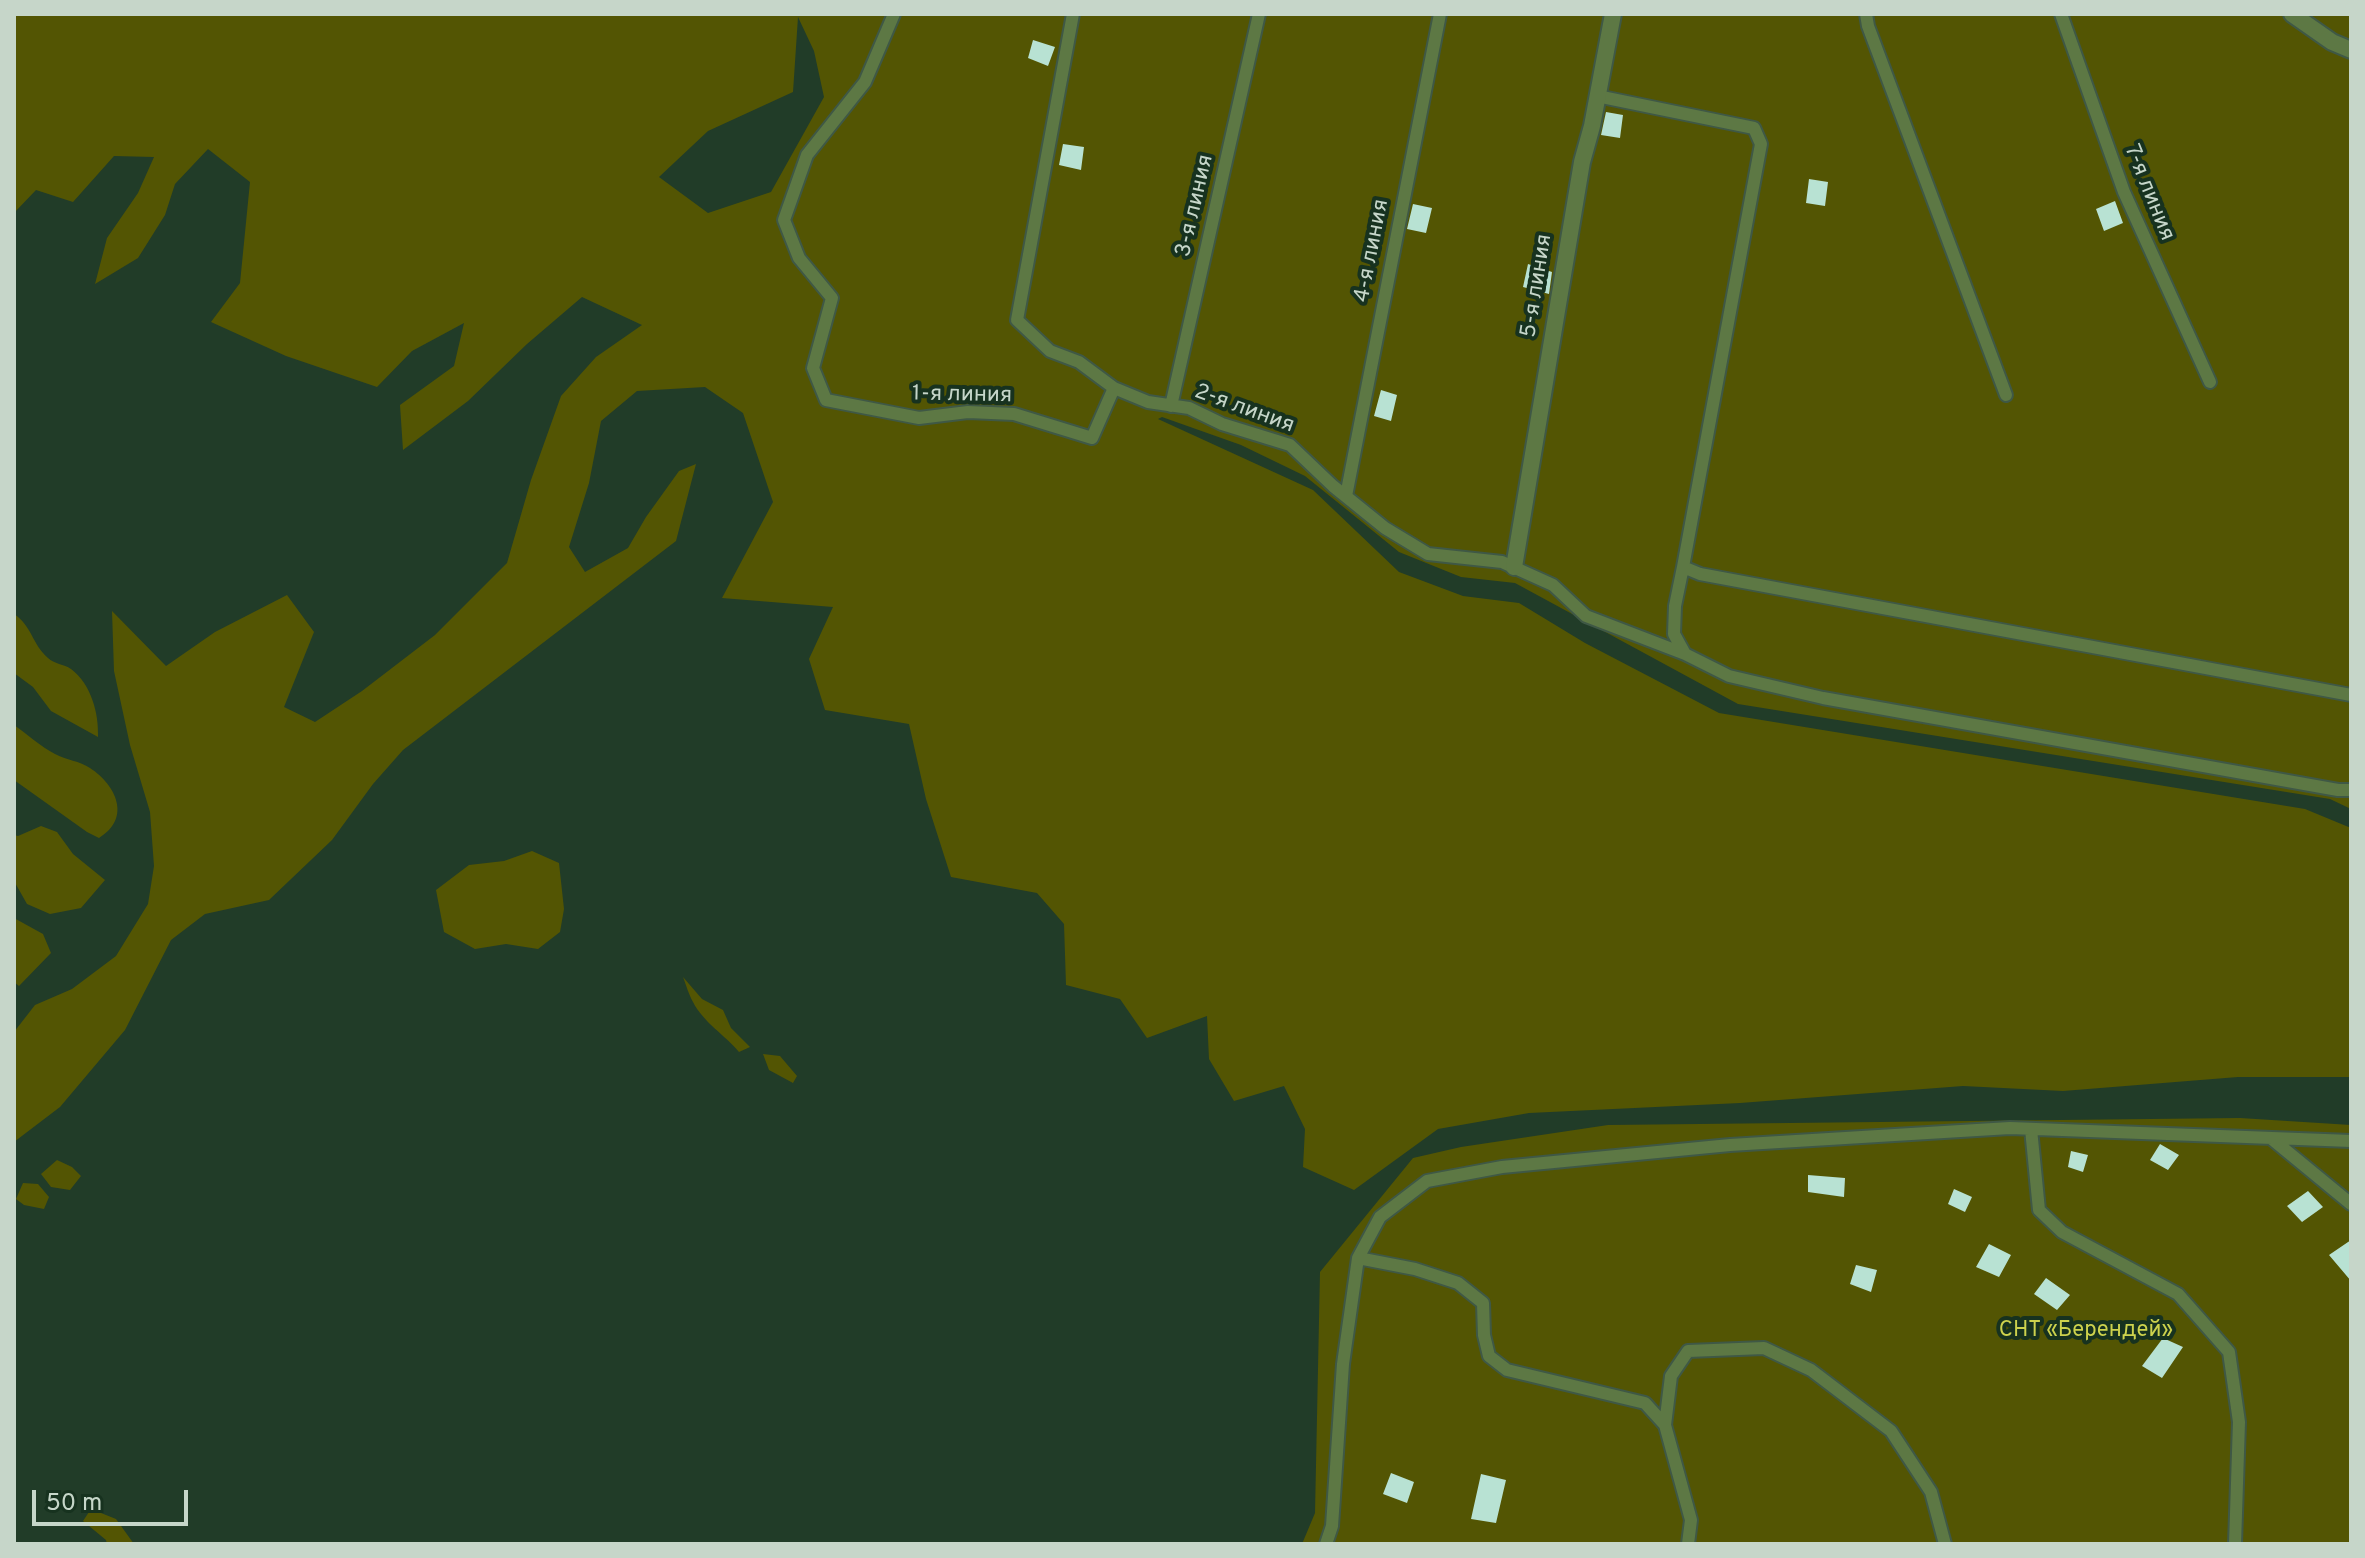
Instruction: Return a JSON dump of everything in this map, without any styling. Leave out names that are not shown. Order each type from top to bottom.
[{"type":"street","name":"5-я линия","points":[[1514,567],[1582,162],[1613,14]]},
{"type":"street","points":[[2292,14],[2332,42],[2351,50]]},
{"type":"lane","name":"1-я линия","points":[[894,14],[865,82],[807,155],[784,220],[799,258],[832,298],[813,368],[826,400],[919,418],[968,412],[1014,414],[1092,438],[1114,388]]},
{"type":"lane","name":"2-я линия","points":[[1073,14],[1017,320],[1050,351],[1079,362],[1114,388],[1148,402],[1189,408],[1222,424],[1290,445],[1385,528],[1428,554],[1502,562],[1553,585],[1586,616],[1685,654],[1729,676],[1823,698],[2351,790]]},
{"type":"lane","name":"3-я линия","points":[[1171,406],[1259,14]]},
{"type":"lane","name":"4-я линия","points":[[1346,496],[1440,14]]},
{"type":"lane","points":[[1866,14],[1908,137],[2006,395]]},
{"type":"lane","name":"7-я линия","points":[[2061,14],[2124,192],[2210,382]]},
{"type":"lane","points":[[1597,96],[1754,128],[1761,144],[1675,606],[1674,634],[1685,654]]},
{"type":"lane","points":[[1683,567],[1700,574],[2351,695]]},
{"type":"lane","points":[[1326,1544],[1332,1526],[1343,1364],[1358,1258],[1380,1217],[1427,1181],[1502,1167],[1730,1145],[2010,1128],[2351,1141]]},
{"type":"lane","points":[[2031,1129],[2039,1210],[2062,1232],[2178,1294],[2229,1352],[2239,1422],[2235,1544]]},
{"type":"lane","points":[[2272,1139],[2351,1204]]},
{"type":"lane","points":[[1358,1258],[1415,1269],[1458,1283],[1483,1303],[1484,1335],[1489,1356],[1507,1370],[1645,1403],[1665,1425]]},
{"type":"lane","points":[[1688,1544],[1691,1520],[1665,1425],[1671,1376],[1688,1351],[1764,1348],[1811,1370],[1891,1431],[1931,1492],[1945,1544]]},
{"type":"green space","points":[[14,14],[2351,14],[2351,809],[2330,799],[1738,704],[1515,583],[1461,577],[1399,552],[1305,476],[1241,445],[1162,417],[1158,419],[1313,490],[1399,572],[1463,596],[1519,603],[1585,643],[1719,713],[2305,809],[2351,828],[2351,1077],[2238,1077],[2063,1091],[1963,1086],[1740,1103],[1529,1113],[1438,1129],[1354,1190],[1303,1167],[1305,1129],[1284,1086],[1234,1101],[1209,1059],[1207,1016],[1147,1038],[1120,999],[1066,985],[1064,924],[1037,893],[951,877],[926,799],[909,724],[825,710],[809,659],[833,607],[722,598],[773,502],[743,413],[705,387],[637,391],[601,421],[589,483],[569,547],[585,572],[628,548],[679,471],[696,464],[676,541],[403,750],[373,784],[332,840],[269,900],[205,914],[171,940],[125,1030],[60,1107],[14,1142],[14,1032],[35,1005],[72,989],[116,956],[148,904],[154,866],[150,812],[130,745],[114,671],[112,611],[166,666],[215,632],[287,595],[314,632],[284,707],[315,722],[362,691],[435,635],[507,563],[531,480],[561,396],[596,357],[642,325],[582,297],[468,401],[403,450],[400,405],[454,366],[464,323],[412,351],[377,387],[286,356],[211,322],[240,283],[250,182],[208,149],[175,184],[165,215],[138,258],[95,284],[107,238],[138,193],[154,157],[114,156],[73,202],[36,190],[14,213]],"holes":[[[798,17],[814,51],[824,97],[771,192],[708,213],[659,177],[708,131],[793,92]]]},
{"type":"green space","points":[[14,614],[25,624],[48,658],[71,669],[84,683],[95,709],[98,737],[51,711],[33,687],[14,673]]},
{"type":"green space","points":[[14,725],[50,751],[90,768],[107,783],[117,802],[118,812],[109,830],[99,838],[87,832],[14,780]]},
{"type":"green space","points":[[41,826],[57,832],[73,854],[105,880],[81,908],[50,914],[27,904],[14,881],[14,835]]},
{"type":"green space","points":[[532,851],[559,863],[564,909],[560,932],[538,949],[506,944],[475,949],[444,932],[436,890],[469,865],[504,861]]},
{"type":"green space","points":[[14,918],[43,934],[51,953],[19,986],[14,982]]},
{"type":"green space","points":[[683,977],[702,999],[723,1010],[731,1028],[750,1047],[739,1052],[708,1022],[693,1002]]},
{"type":"green space","points":[[763,1054],[780,1056],[797,1076],[793,1083],[769,1070]]},
{"type":"green space","name":"СНТ «Берендей»","points":[[2240,1118],[2351,1125],[2351,1544],[1302,1544],[1315,1513],[1320,1272],[1413,1158],[1461,1147],[1608,1125]]},
{"type":"green space","points":[[57,1160],[72,1167],[81,1176],[70,1190],[51,1187],[41,1174]]},
{"type":"green space","points":[[23,1183],[38,1184],[49,1197],[44,1209],[24,1205],[16,1199]]},
{"type":"green space","points":[[91,1509],[116,1519],[134,1544],[107,1544],[83,1521]]},
{"type":"building","points":[[1033,40],[1055,47],[1048,66],[1028,58]]},
{"type":"building","points":[[1606,112],[1623,115],[1620,138],[1601,135]]},
{"type":"building","points":[[1063,144],[1084,147],[1081,170],[1059,165]]},
{"type":"building","points":[[1809,179],[1828,182],[1825,206],[1806,203]]},
{"type":"building","points":[[2115,201],[2123,223],[2104,231],[2096,209]]},
{"type":"building","points":[[1413,204],[1432,208],[1426,233],[1407,229]]},
{"type":"building","points":[[1528,264],[1552,272],[1549,294],[1523,287]]},
{"type":"building","points":[[1381,390],[1397,395],[1391,421],[1374,416]]},
{"type":"building","points":[[2160,1144],[2179,1155],[2168,1170],[2150,1160]]},
{"type":"building","points":[[2071,1151],[2088,1155],[2083,1172],[2068,1167]]},
{"type":"building","points":[[1808,1175],[1845,1178],[1844,1197],[1808,1192]]},
{"type":"building","points":[[1954,1189],[1972,1197],[1965,1212],[1948,1204]]},
{"type":"building","points":[[2308,1191],[2323,1207],[2302,1222],[2287,1206]]},
{"type":"building","points":[[2351,1240],[2351,1281],[2329,1255]]},
{"type":"building","points":[[1989,1244],[2011,1255],[1999,1277],[1976,1267]]},
{"type":"building","points":[[1856,1265],[1877,1270],[1871,1292],[1850,1284]]},
{"type":"building","points":[[2046,1278],[2070,1295],[2057,1310],[2034,1294]]},
{"type":"building","points":[[2163,1338],[2183,1347],[2162,1378],[2142,1366]]},
{"type":"building","points":[[1391,1473],[1414,1482],[1407,1503],[1383,1494]]},
{"type":"building","points":[[1481,1474],[1506,1480],[1496,1523],[1471,1519]]}]
